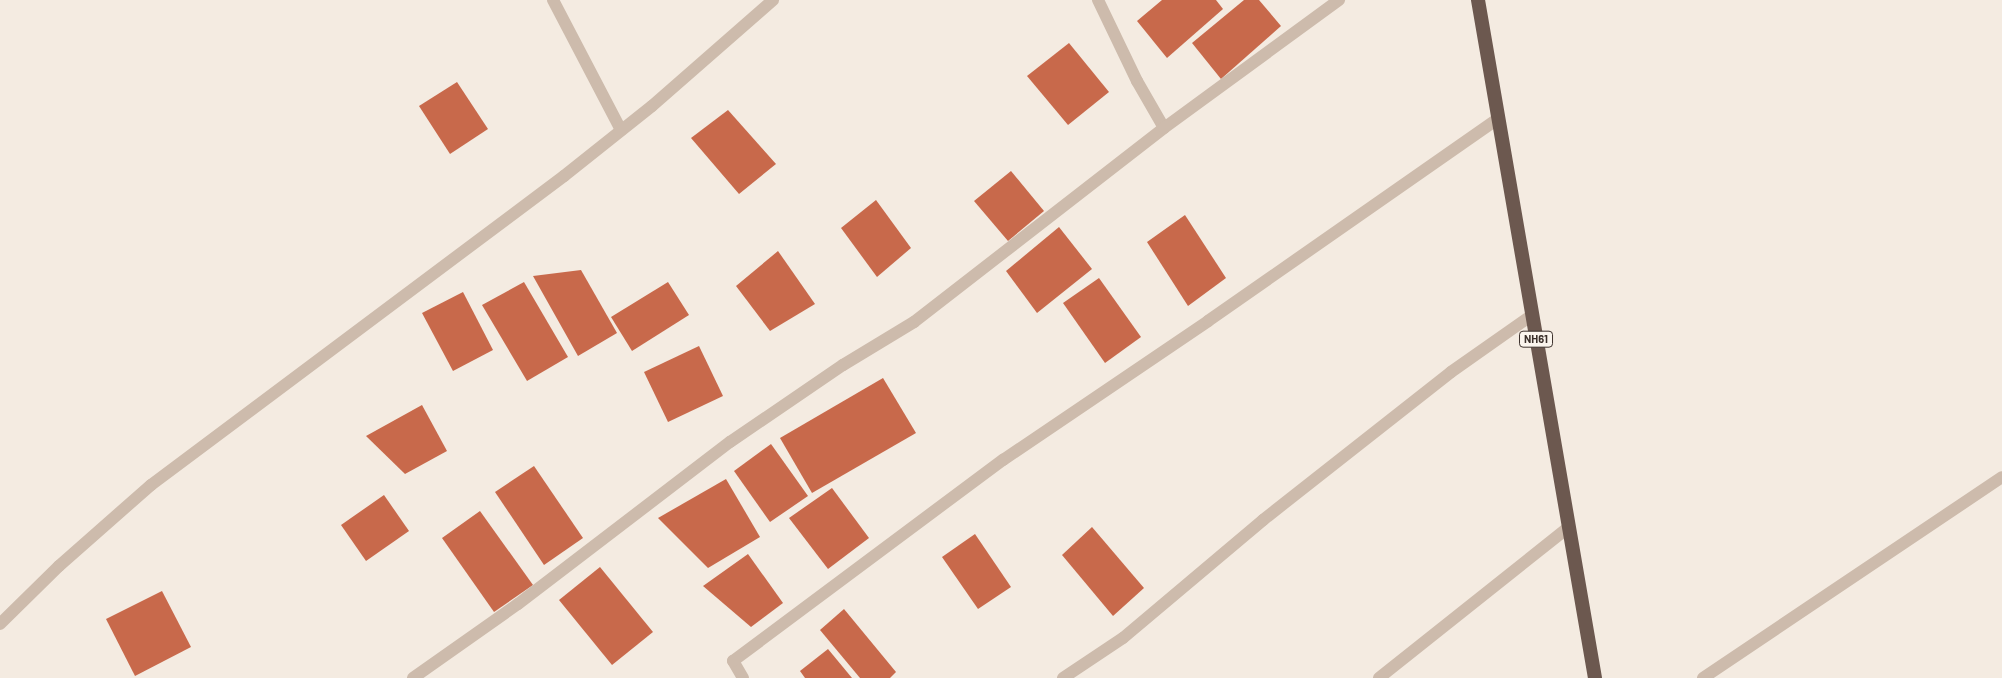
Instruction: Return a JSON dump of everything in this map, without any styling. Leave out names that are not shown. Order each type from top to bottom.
[{"type":"highway","name":"NH61","points":[[1478,0],[1595,678]]},
{"type":"street","points":[[553,0],[621,130]]},
{"type":"street","points":[[0,624],[59,566],[151,485],[493,230],[652,106],[773,0]]},
{"type":"street","points":[[1098,0],[1137,81],[1164,128]]},
{"type":"street","points":[[412,678],[518,604],[730,442],[843,365],[914,322],[1164,128],[1339,0]]},
{"type":"street","points":[[743,678],[733,661],[987,471],[1498,119]]},
{"type":"street","points":[[1063,678],[1123,638],[1263,520],[1451,372],[1532,315]]},
{"type":"street","points":[[1703,678],[2002,477]]},
{"type":"street","points":[[1379,678],[1569,527]]},
{"type":"building","points":[[1162,0],[1216,0],[1223,9],[1167,58],[1137,21]]},
{"type":"building","points":[[1244,0],[1259,0],[1281,26],[1221,79],[1192,43]]},
{"type":"building","points":[[1069,43],[1109,92],[1068,125],[1027,76]]},
{"type":"building","points":[[457,82],[488,129],[450,154],[419,106]]},
{"type":"building","points":[[728,110],[776,164],[739,194],[691,138]]},
{"type":"building","points":[[1011,171],[1044,211],[1008,241],[974,201]]},
{"type":"building","points":[[876,200],[911,248],[877,277],[841,228]]},
{"type":"building","points":[[1185,215],[1226,278],[1188,306],[1147,242]]},
{"type":"building","points":[[1059,227],[1092,269],[1037,313],[1006,271]]},
{"type":"building","points":[[778,251],[815,304],[770,331],[736,286]]},
{"type":"building","points":[[581,270],[617,333],[578,356],[533,276]]},
{"type":"building","points":[[1099,278],[1141,337],[1105,363],[1063,303]]},
{"type":"building","points":[[524,282],[568,357],[527,381],[482,305]]},
{"type":"building","points":[[668,282],[689,315],[632,351],[611,317]]},
{"type":"building","points":[[463,292],[493,350],[453,371],[422,313]]},
{"type":"building","points":[[699,346],[723,396],[668,422],[644,372]]},
{"type":"building","points":[[883,378],[916,433],[812,493],[780,438]]},
{"type":"building","points":[[422,405],[447,451],[405,474],[366,436]]},
{"type":"building","points":[[771,444],[808,496],[770,522],[734,471]]},
{"type":"building","points":[[534,466],[583,538],[544,565],[495,492]]},
{"type":"building","points":[[726,479],[760,537],[708,568],[658,518]]},
{"type":"building","points":[[832,488],[869,538],[828,569],[789,518]]},
{"type":"building","points":[[384,495],[409,531],[366,561],[341,525]]},
{"type":"building","points":[[480,511],[533,585],[494,612],[442,538]]},
{"type":"building","points":[[1092,527],[1144,588],[1113,616],[1062,555]]},
{"type":"building","points":[[975,534],[1011,587],[978,609],[942,557]]},
{"type":"building","points":[[748,554],[783,603],[751,627],[703,586]]},
{"type":"building","points":[[600,567],[653,632],[612,665],[559,600]]},
{"type":"building","points":[[162,591],[191,647],[135,676],[106,619]]},
{"type":"building","points":[[844,609],[896,672],[890,678],[860,678],[820,630]]},
{"type":"building","points":[[828,649],[852,678],[805,678],[800,671]]}]
